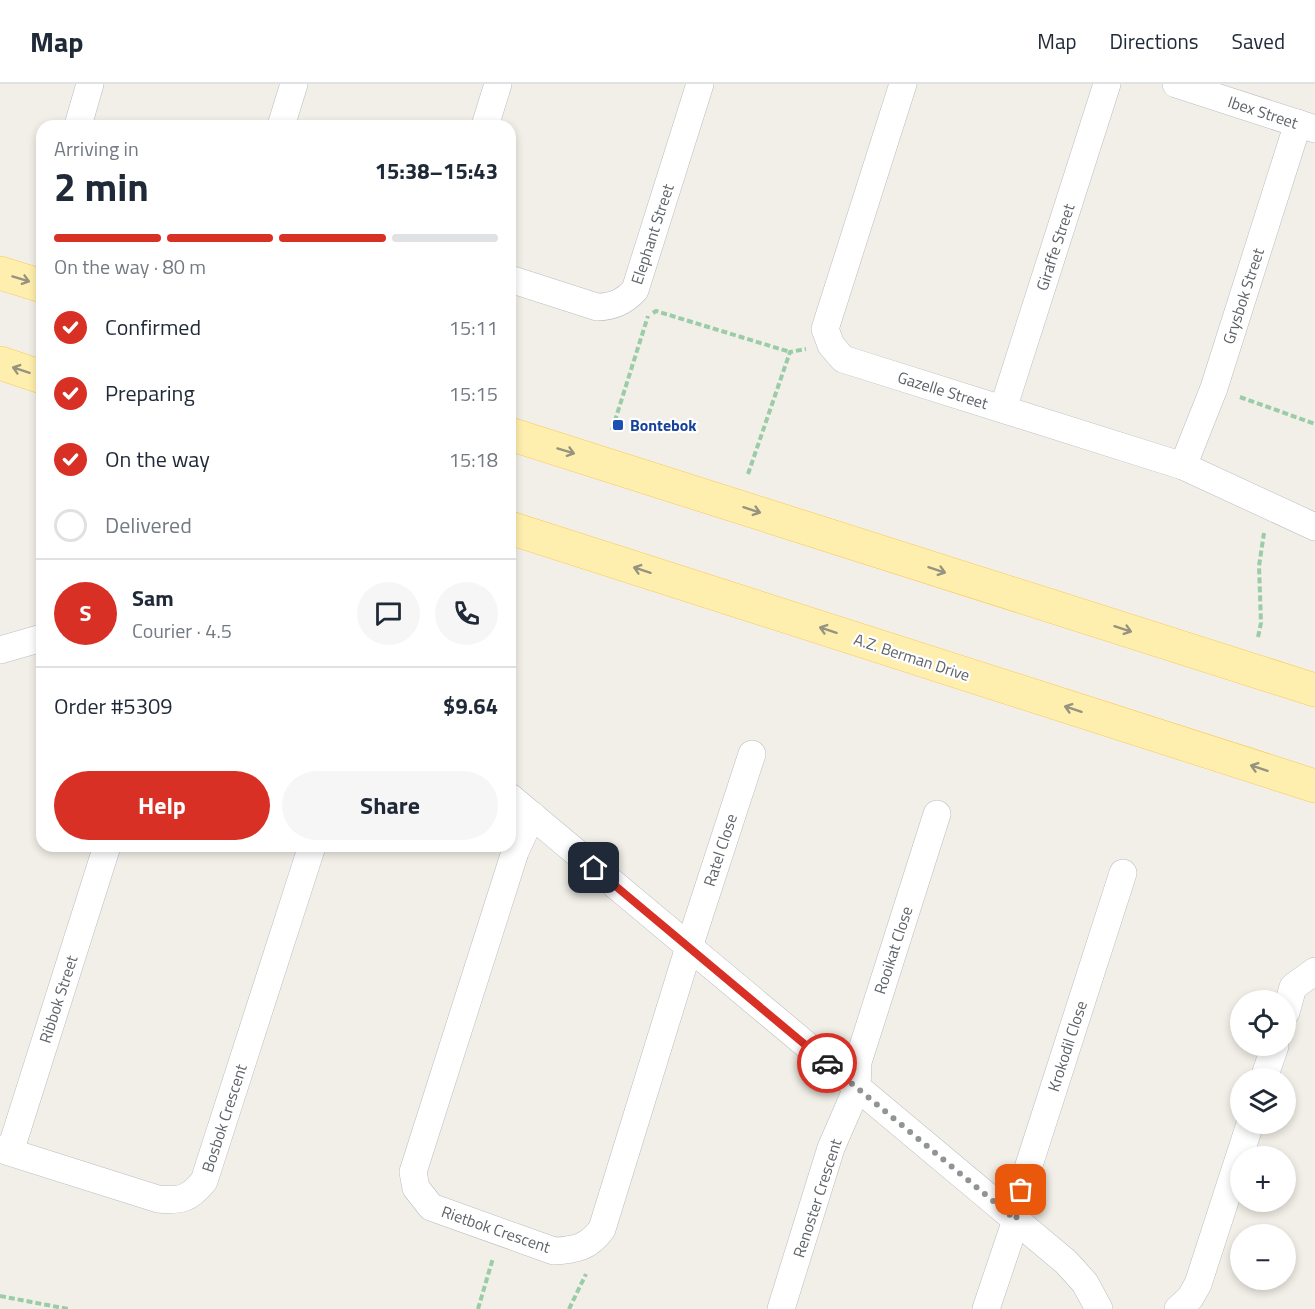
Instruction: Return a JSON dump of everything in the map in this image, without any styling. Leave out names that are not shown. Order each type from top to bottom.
[{"type":"main road","points":[[0,273],[36,284]]},
{"type":"main road","points":[[0,363],[36,375]]},
{"type":"main road","points":[[516,436],[1315,690]]},
{"type":"main road","name":"A.Z. Berman Drive","points":[[516,530],[1315,786]]},
{"type":"street","points":[[80,120],[90,84]]},
{"type":"street","points":[[283,120],[294,84]]},
{"type":"street","points":[[487,120],[498,84]]},
{"type":"street","name":"Elephant Street","points":[[516,281],[597,307],[637,307],[635,290],[700,84]]},
{"type":"street","points":[[831,345],[825,329],[903,84]]},
{"type":"street","name":"Giraffe Street","points":[[1002,409],[1107,84]]},
{"type":"street","name":"Ibex Street","points":[[1176,84],[1307,126]]},
{"type":"street","name":"Grysbok Street","points":[[1184,466],[1307,126]]},
{"type":"street","name":"Gazelle Street","points":[[831,345],[843,359],[1184,466],[1315,527]]},
{"type":"street","points":[[0,650],[36,640]]},
{"type":"street","name":"Ratel Close","points":[[689,947],[752,754]]},
{"type":"street","points":[[516,802],[1066,1262],[1085,1283],[1099,1309]]},
{"type":"street","name":"Rooikat Close","points":[[857,1088],[858,1062],[937,814]]},
{"type":"street","name":"Rietbok Crescent","points":[[516,850],[532,815]]},
{"type":"street","name":"Ribbok Street","points":[[5,1150],[105,852]]},
{"type":"street","name":"Bosbok Crescent","points":[[5,1150],[158,1199],[177,1200],[192,1195],[204,1181],[310,852]]},
{"type":"street","name":"Rietbok Crescent","points":[[515,852],[413,1172],[416,1188],[431,1207],[554,1251],[583,1247]]},
{"type":"street","name":"Krokodil Close","points":[[1016,1220],[1021,1190],[1123,873]]},
{"type":"street","points":[[583,1247],[602,1229],[689,947]]},
{"type":"street","points":[[1292,990],[1315,971]]},
{"type":"street","name":"Renoster Crescent","points":[[781,1309],[831,1148],[857,1088]]},
{"type":"street","points":[[1178,1309],[1190,1298],[1198,1284],[1247,1134]]},
{"type":"street","points":[[986,1309],[1016,1220]]},
{"type":"path","points":[[612,430],[637,307],[790,352],[831,345]]},
{"type":"path","points":[[748,474],[790,352]]},
{"type":"path","points":[[1214,388],[1315,424]]},
{"type":"path","points":[[1258,638],[1262,623],[1259,566],[1265,522],[1270,506]]},
{"type":"path","points":[[478,1309],[500,1231]]},
{"type":"path","points":[[569,1309],[589,1269],[583,1247]]},
{"type":"path","points":[[0,1296],[68,1309]]},
{"type":"way so far","points":[[827,1063],[1016,1220],[1021,1190]]},
{"type":"place","name":"Bontebok","points":[[618,425]]},
{"type":"route","points":[[594,868],[827,1063]]}]
